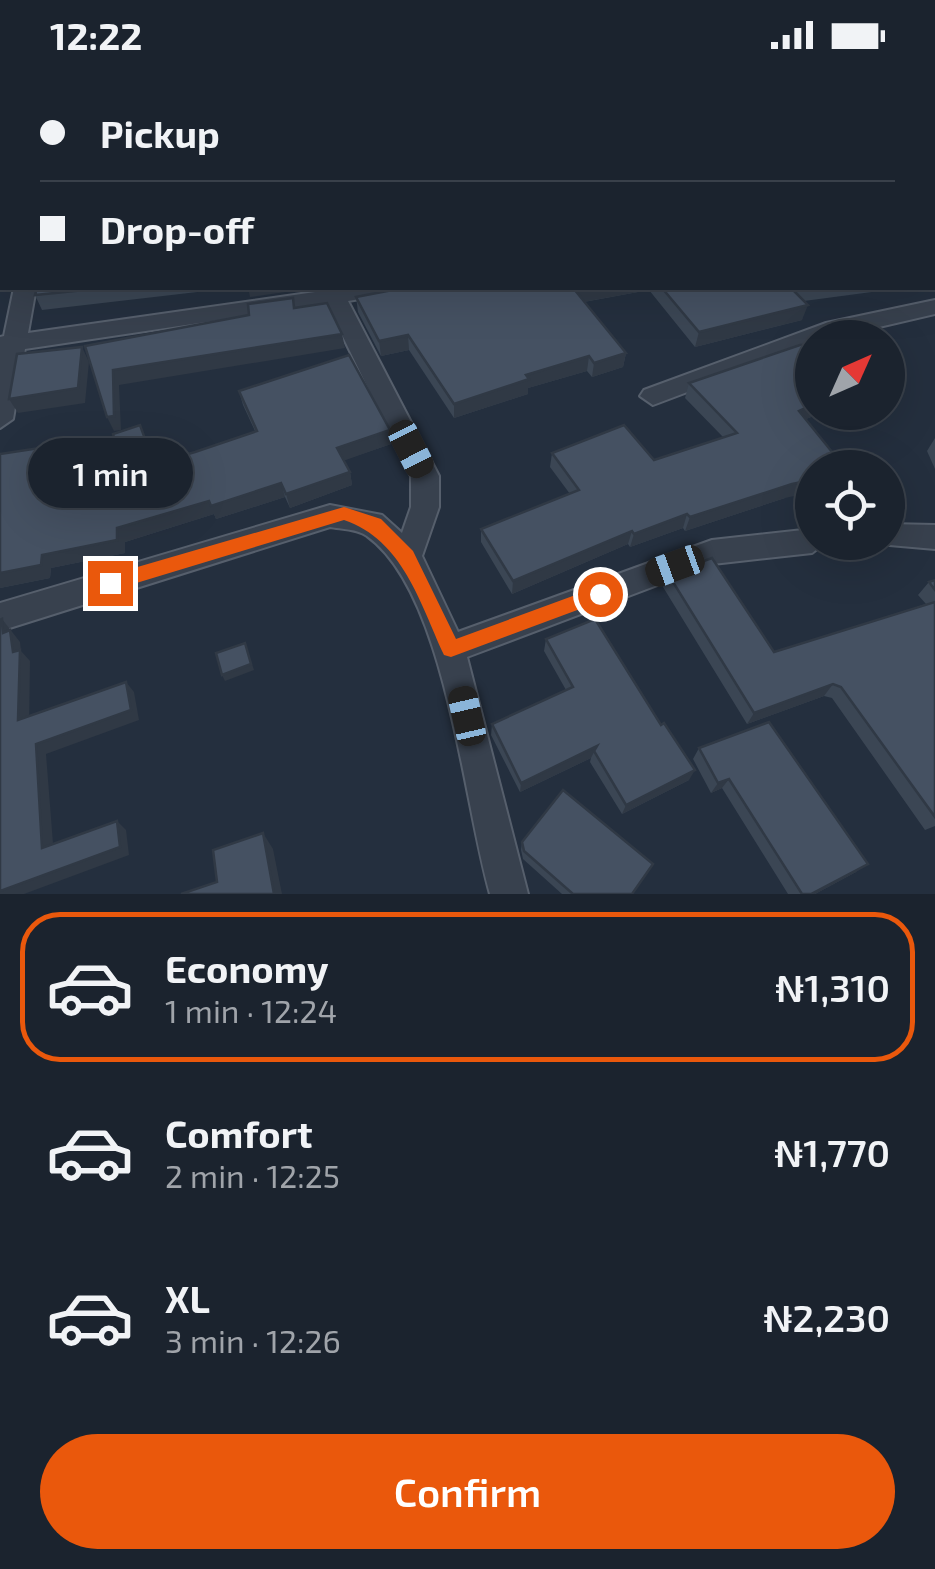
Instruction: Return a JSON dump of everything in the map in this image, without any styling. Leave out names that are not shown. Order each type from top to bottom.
[{"type":"street","points":[[0,419],[7,343],[23,290]]},
{"type":"street","points":[[7,343],[376,290]]},
{"type":"street","points":[[334,297],[425,476],[429,493],[426,509],[407,556]]},
{"type":"street","points":[[653,396],[834,328],[935,307]]},
{"type":"street","points":[[0,617],[344,514],[375,524],[407,556],[451,649],[509,894]]},
{"type":"street","points":[[905,536],[935,537]]},
{"type":"street","points":[[451,649],[712,552],[795,543]]},
{"type":"building","points":[[36,290],[84,290],[35,295]]},
{"type":"building","points":[[393,290],[575,290],[626,353],[594,363],[589,356],[526,375],[529,379],[454,404],[408,335],[379,341],[356,297]]},
{"type":"building","points":[[664,290],[793,290],[808,305],[699,332]]},
{"type":"building","points":[[293,298],[294,308],[327,303],[342,334],[113,370],[114,416],[107,417],[85,346],[249,315],[248,304]]},
{"type":"building","points":[[82,347],[78,388],[9,399],[17,354]]},
{"type":"building","points":[[795,347],[795,430],[814,430],[830,450],[795,450],[795,483],[690,517],[687,514],[634,534],[632,531],[513,581],[481,529],[579,490],[552,453],[624,425],[654,460],[737,433],[689,383]]},
{"type":"building","points":[[349,355],[390,430],[337,448],[350,472],[286,494],[281,483],[211,506],[209,501],[117,528],[117,540],[42,555],[41,565],[0,573],[0,454],[66,444],[63,486],[125,474],[113,434],[140,425],[154,464],[195,452],[257,431],[239,391]]},
{"type":"building","points":[[712,558],[774,652],[935,602],[935,817],[841,687],[833,684],[754,713],[668,574]]},
{"type":"building","points":[[595,619],[661,725],[664,723],[695,770],[626,805],[594,751],[597,746],[521,783],[492,724],[573,687],[546,639]]},
{"type":"building","points":[[0,620],[3,633],[10,630],[13,652],[20,650],[18,720],[126,682],[131,710],[36,744],[42,848],[117,821],[120,847],[0,891]]},
{"type":"building","points":[[245,643],[251,664],[222,675],[216,653]]},
{"type":"building","points":[[769,722],[868,864],[811,894],[802,894],[729,779],[718,783],[699,748]]},
{"type":"building","points":[[563,790],[653,864],[632,894],[573,894],[524,851],[522,842]]},
{"type":"building","points":[[263,833],[274,894],[181,894],[217,882],[213,850]]},
{"type":"route","points":[[110,583],[330,516],[356,514],[375,524],[407,556],[451,649],[600,594]]}]
